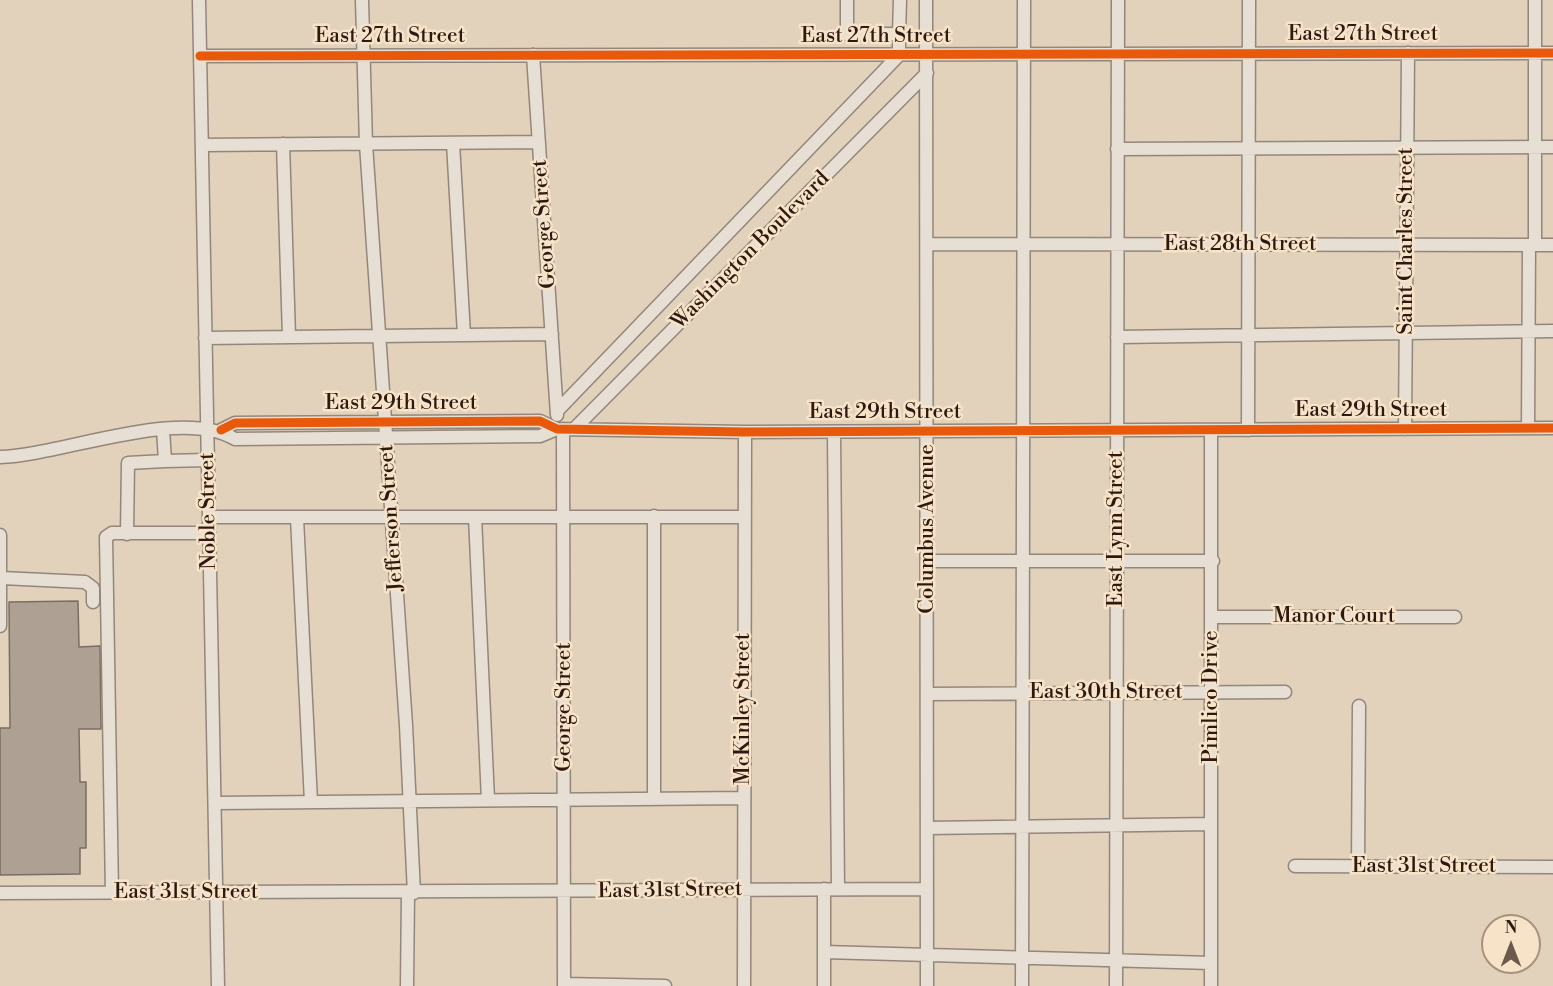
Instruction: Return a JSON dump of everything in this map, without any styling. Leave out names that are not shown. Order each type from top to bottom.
[{"type":"street","name":"Noble Street","points":[[199,0],[218,986]]},
{"type":"street","name":"Jefferson Street","points":[[362,0],[366,144],[381,336],[409,801],[411,893],[407,986]]},
{"type":"street","points":[[847,0],[847,34],[899,34]]},
{"type":"street","points":[[899,55],[900,0]]},
{"type":"street","name":"Columbus Avenue","points":[[926,0],[927,986]]},
{"type":"street","points":[[1022,986],[1024,0]]},
{"type":"street","name":"East Lynn Street","points":[[1116,986],[1118,0]]},
{"type":"street","points":[[1248,430],[1249,0]]},
{"type":"street","points":[[1528,428],[1528,332],[1536,147],[1535,0]]},
{"type":"street","points":[[866,34],[866,55]]},
{"type":"street","name":"Saint Charles Street","points":[[1405,429],[1408,53]]},
{"type":"street","name":"East 27th Street","points":[[200,56],[1553,53]]},
{"type":"street","name":"George Street","points":[[533,55],[557,411],[565,429],[563,516],[566,800],[564,985]]},
{"type":"street","name":"Washington Boulevard","points":[[557,411],[899,55]]},
{"type":"street","name":"Washington Boulevard","points":[[565,429],[927,73]]},
{"type":"street","points":[[202,145],[539,142]]},
{"type":"street","points":[[453,143],[464,335]]},
{"type":"street","points":[[283,144],[289,337]]},
{"type":"street","points":[[1117,149],[1553,147]]},
{"type":"street","name":"East 28th Street","points":[[927,244],[1553,245]]},
{"type":"street","points":[[1117,337],[1553,331]]},
{"type":"street","points":[[205,338],[552,334]]},
{"type":"street","name":"East 29th Street","points":[[221,430],[235,423],[540,421],[565,429]]},
{"type":"street","name":"East 29th Street","points":[[0,458],[41,453],[109,435],[162,429],[221,430],[235,439],[540,436],[565,429],[834,432],[1553,428]]},
{"type":"street","points":[[162,429],[165,461]]},
{"type":"street","name":"Pimlico Drive","points":[[1211,430],[1213,561],[1211,986]]},
{"type":"street","name":"McKinley Street","points":[[744,986],[745,432]]},
{"type":"street","points":[[834,432],[838,889]]},
{"type":"street","points":[[127,534],[128,463],[208,460]]},
{"type":"street","points":[[654,516],[654,799]]},
{"type":"street","points":[[209,517],[745,517]]},
{"type":"street","points":[[475,517],[488,800]]},
{"type":"street","points":[[297,518],[311,802]]},
{"type":"street","points":[[112,893],[106,537],[112,533],[209,533]]},
{"type":"street","points":[[0,535],[2,578],[0,626]]},
{"type":"street","points":[[928,561],[1213,561]]},
{"type":"street","points":[[2,578],[85,582],[93,588],[93,602]]},
{"type":"street","name":"Manor Court","points":[[1212,617],[1455,617]]},
{"type":"street","name":"East 30th Street","points":[[927,694],[1285,692]]},
{"type":"street","points":[[1358,867],[1359,706]]},
{"type":"street","points":[[216,802],[744,798]]},
{"type":"street","points":[[927,828],[1211,824]]},
{"type":"street","name":"East 31st Street","points":[[1295,866],[1553,867]]},
{"type":"street","points":[[824,889],[824,986]]},
{"type":"street","name":"East 31st Street","points":[[0,893],[927,889]]},
{"type":"street","points":[[824,952],[1211,963]]},
{"type":"street","points":[[564,985],[664,986]]},
{"type":"building","points":[[78,601],[79,647],[100,646],[101,729],[79,729],[80,782],[86,782],[86,848],[80,848],[80,874],[0,875],[0,728],[10,728],[9,602]]},
{"type":"cycle path","points":[[200,56],[1553,53]]},
{"type":"cycle path","points":[[221,430],[235,423],[540,421],[557,429],[745,432],[1553,428]]}]
